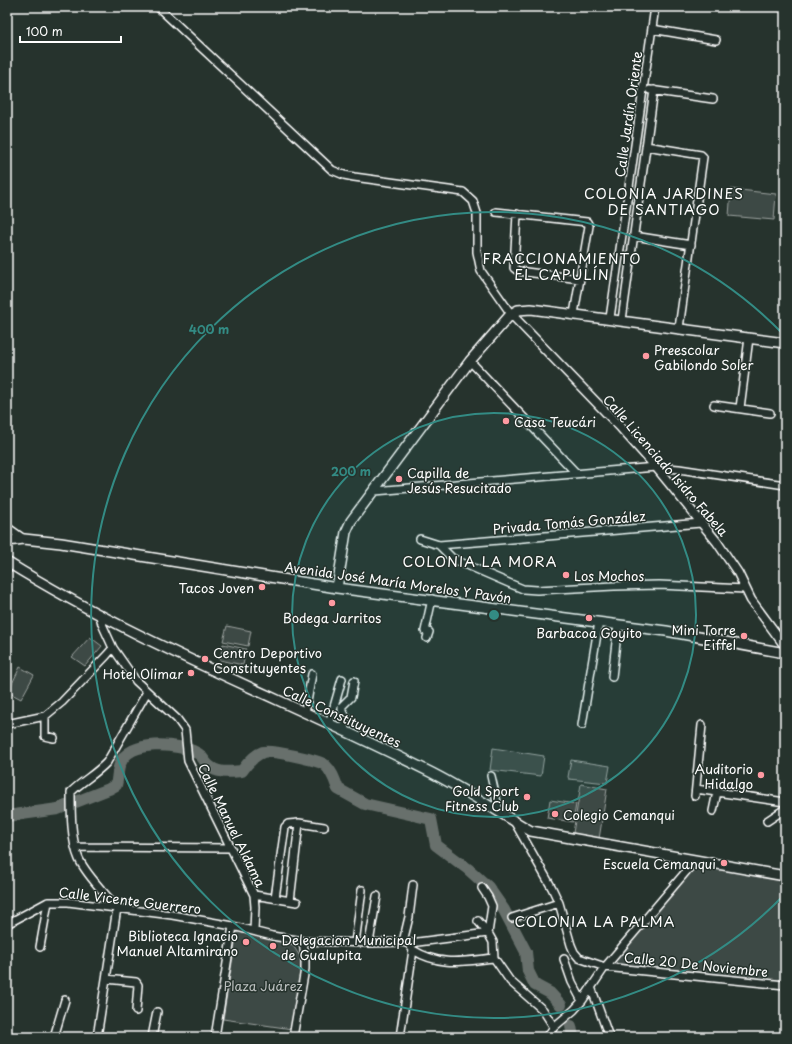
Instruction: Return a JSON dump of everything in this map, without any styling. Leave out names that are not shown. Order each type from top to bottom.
[{"type":"main road","points":[[337,588],[346,532],[357,512],[375,491],[470,361],[512,314],[518,310],[531,309],[610,318],[785,343]]},
{"type":"main road","name":"Avenida José María Morelos Y Pavón","points":[[7,541],[24,539],[61,543],[337,588],[432,599],[666,631],[785,653]]},
{"type":"main road","name":"Calle Constituyentes","points":[[7,562],[100,616],[208,669],[428,771],[531,831],[785,876]]},
{"type":"street","points":[[158,7],[332,170],[349,176],[463,192],[473,201],[477,213],[477,252],[480,271],[512,314]]},
{"type":"street","name":"Calle Jardín Oriente","points":[[610,318],[655,7]]},
{"type":"street","points":[[652,29],[716,40]]},
{"type":"street","points":[[644,89],[713,99]]},
{"type":"street","points":[[622,320],[654,90]]},
{"type":"street","points":[[646,146],[701,155],[703,157],[680,328]]},
{"type":"street","points":[[496,212],[587,222],[588,226],[574,314]]},
{"type":"street","points":[[517,214],[514,268],[518,271],[580,279]]},
{"type":"street","points":[[634,236],[691,245]]},
{"type":"street","points":[[618,266],[629,268]]},
{"type":"street","name":"Calle Licenciado Isidro Fabela","points":[[512,314],[621,428],[656,467],[728,558],[738,573],[750,600],[785,646]]},
{"type":"street","points":[[740,408],[749,338]]},
{"type":"street","points":[[470,361],[576,473]]},
{"type":"street","points":[[714,405],[770,413]]},
{"type":"street","points":[[375,491],[656,467],[785,485]]},
{"type":"street","name":"Privada Tomás González","points":[[439,546],[701,523]]},
{"type":"street","points":[[7,527],[24,539]]},
{"type":"street","points":[[420,539],[439,546],[452,558],[460,562],[523,589],[549,590],[659,585],[745,588]]},
{"type":"street","points":[[427,638],[429,632],[426,631],[432,599]]},
{"type":"street","name":"Calle Manuel Aldama","points":[[100,616],[113,648],[136,681],[177,719],[185,730],[188,761],[254,896],[254,931]]},
{"type":"street","points":[[582,725],[599,622]]},
{"type":"street","points":[[612,677],[618,625]]},
{"type":"street","points":[[7,724],[45,716],[62,702],[113,648]]},
{"type":"street","points":[[305,713],[312,674]]},
{"type":"street","points":[[329,724],[342,679]]},
{"type":"street","points":[[344,731],[346,717],[342,710],[342,706],[351,697],[354,681]]},
{"type":"street","points":[[97,1037],[117,908],[80,861],[75,847],[71,811],[71,792],[76,786],[100,769],[107,762],[147,692]]},
{"type":"street","points":[[45,716],[45,736],[54,738]]},
{"type":"street","points":[[702,725],[696,792],[717,792],[785,802]]},
{"type":"street","points":[[491,776],[499,811]]},
{"type":"street","points":[[713,811],[717,792]]},
{"type":"street","points":[[767,821],[785,809]]},
{"type":"street","name":"Calle 20 De Noviembre","points":[[514,821],[552,888],[559,903],[574,952],[579,958],[587,962],[605,966],[785,985]]},
{"type":"street","points":[[276,898],[285,826],[288,824],[299,824],[324,827]]},
{"type":"street","points":[[254,896],[276,898],[293,902],[299,824]]},
{"type":"street","points":[[75,847],[231,848]]},
{"type":"street","points":[[547,1037],[554,1027],[582,1001],[605,966],[695,861]]},
{"type":"street","points":[[400,1037],[409,945],[409,917],[413,885]]},
{"type":"street","points":[[482,888],[492,906],[488,933]]},
{"type":"street","points":[[355,943],[362,890]]},
{"type":"street","points":[[369,943],[377,896]]},
{"type":"street","points":[[40,947],[48,902]]},
{"type":"street","name":"Calle Vicente Guerrero","points":[[7,924],[48,902],[68,902],[172,915],[303,941],[409,945],[418,942],[488,933]]},
{"type":"street","points":[[512,918],[559,903]]},
{"type":"street","points":[[478,921],[493,942],[494,958],[510,981],[543,1010],[554,1027],[554,1037]]},
{"type":"street","points":[[215,1037],[233,926]]},
{"type":"street","points":[[293,1037],[305,969],[303,941]]},
{"type":"street","points":[[409,945],[432,959],[443,961],[456,962],[494,958]]},
{"type":"street","points":[[564,959],[572,982],[582,1001]]},
{"type":"street","points":[[106,979],[134,981],[138,984],[136,1011]]},
{"type":"street","points":[[591,987],[609,1037]]},
{"type":"street","points":[[54,1037],[65,1000]]},
{"type":"street","points":[[152,1037],[157,1012]]},
{"type":"green space","points":[[731,189],[776,194],[774,220],[729,216]]},
{"type":"green space","points":[[227,626],[251,631],[248,646],[223,641]]},
{"type":"green space","points":[[90,637],[102,646],[85,666],[72,657]]},
{"type":"green space","points":[[223,644],[246,649],[243,665],[220,660]]},
{"type":"green space","points":[[20,667],[34,675],[21,699],[8,692]]},
{"type":"green space","points":[[493,748],[544,756],[541,776],[490,770]]},
{"type":"green space","points":[[571,760],[610,766],[607,783],[569,779],[568,777]]},
{"type":"green space","points":[[581,784],[607,789],[599,839],[573,833]]},
{"type":"green space","points":[[550,800],[576,804],[573,822],[547,818]]},
{"type":"green space","points":[[695,863],[785,875],[785,981],[618,964],[614,960]]},
{"type":"green space","name":"Plaza Juárez","points":[[237,932],[287,942],[294,947],[303,961],[292,1029],[223,1019]]},
{"type":"waterway","points":[[7,816],[58,809],[109,789],[116,785],[119,767],[125,756],[133,750],[143,747],[167,745],[189,750],[199,754],[208,765],[215,770],[224,772],[242,771],[254,757],[263,752],[285,754],[321,763],[330,770],[338,789],[365,804],[431,819],[436,845],[468,869],[488,887],[504,910],[526,952],[528,971],[535,985],[550,993],[561,1005]]},
{"type":"waterway","points":[[571,1026],[573,1037]]},
{"type":"place","name":"Preescolar Gabilondo Soler","points":[[646,356]]},
{"type":"place","name":"Casa Teucári","points":[[506,421]]},
{"type":"place","name":"Capilla de Jesús Resucitado","points":[[399,479]]},
{"type":"place","name":"Los Mochos","points":[[566,575]]},
{"type":"place","name":"Tacos Joven","points":[[262,587]]},
{"type":"place","name":"Bodega Jarritos","points":[[332,603]]},
{"type":"place","name":"Barbacoa Goyito","points":[[589,618]]},
{"type":"place","name":"Mini Torre Eiffel","points":[[744,636]]},
{"type":"place","name":"Centro Deportivo Constituyentes","points":[[205,659]]},
{"type":"place","name":"Hotel Olimar","points":[[191,673]]},
{"type":"place","name":"Auditorio Hidalgo","points":[[761,775]]},
{"type":"place","name":"Gold Sport Fitness Club","points":[[527,797]]},
{"type":"place","name":"Colegio Cemanqui","points":[[555,814]]},
{"type":"place","name":"Escuela Cemanqui","points":[[724,863]]},
{"type":"place","name":"Biblioteca Ignacio Manuel Altamirano","points":[[246,942]]},
{"type":"place","name":"Delegacion Municipal de Gualupita","points":[[273,946]]},
{"type":"district","name":"COLONIA JARDINES DE SANTIAGO","points":[[664,202]]},
{"type":"district","name":"FRACCIONAMIENTO EL CAPULÍN","points":[[562,266]]},
{"type":"district","name":"COLONIA LA MORA","points":[[480,561]]},
{"type":"district","name":"COLONIA LA PALMA","points":[[595,921]]}]
